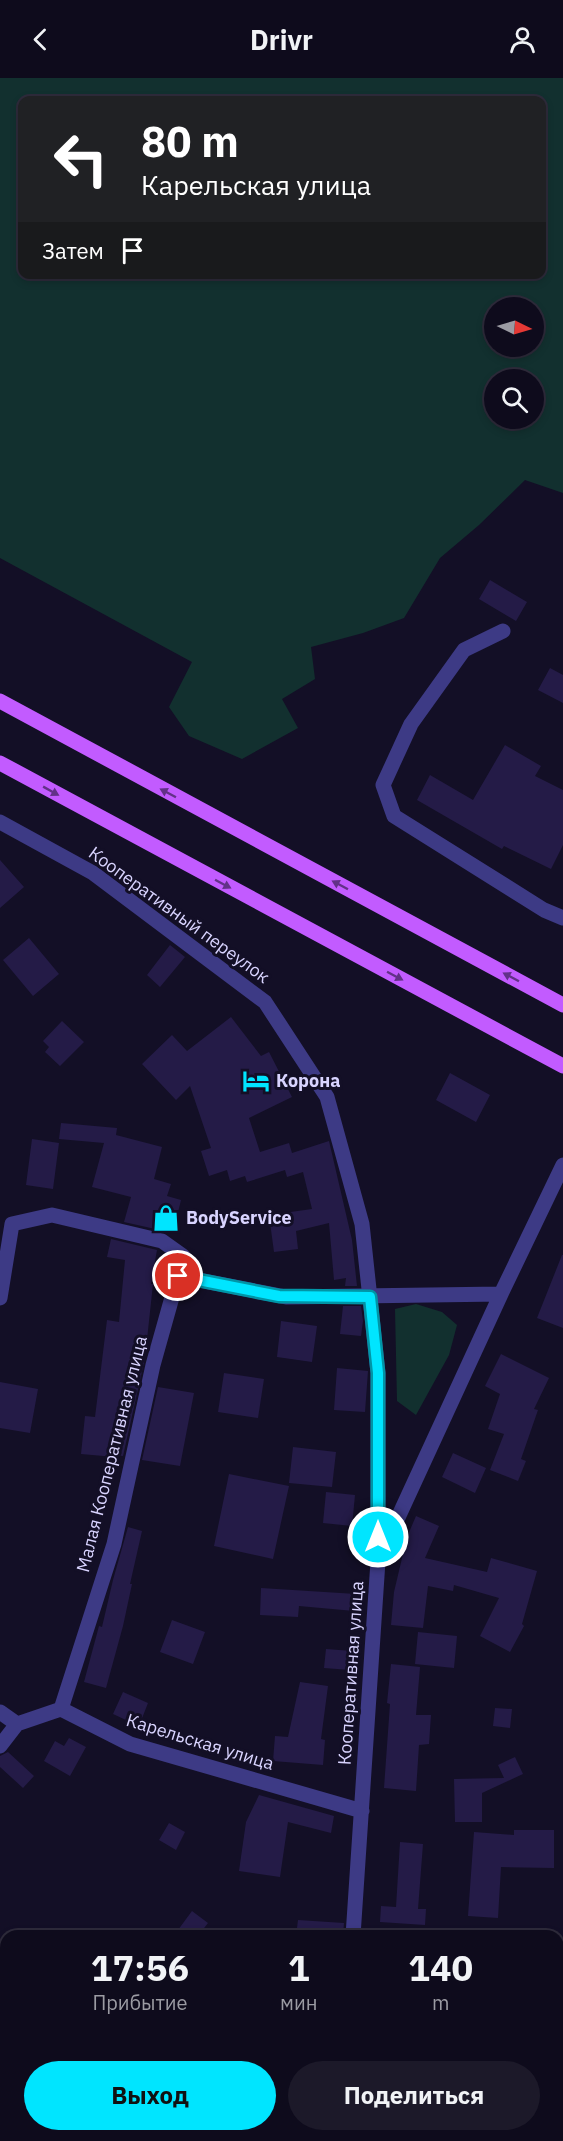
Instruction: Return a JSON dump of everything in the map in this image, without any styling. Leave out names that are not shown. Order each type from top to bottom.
[{"type":"main road","points":[[0,701],[563,1005]]},
{"type":"main road","points":[[0,763],[563,1066]]},
{"type":"street","points":[[502,631],[464,650],[411,724],[383,785],[394,816],[544,910],[563,918]]},
{"type":"street","name":"Кооперативный переулок","points":[[0,822],[93,873],[265,1002],[327,1097],[362,1224],[378,1373],[378,1561]]},
{"type":"street","name":"Кооперативная улица","points":[[353,1930],[378,1561],[563,1165]]},
{"type":"street","points":[[0,1298],[12,1224],[52,1215],[162,1241],[183,1256],[178,1276],[279,1296],[370,1297],[501,1294]]},
{"type":"street","name":"Малая Кооперативная улица","points":[[61,1709],[114,1544],[153,1365],[178,1276]]},
{"type":"street","points":[[0,1746],[17,1724],[61,1709]]},
{"type":"street","name":"Карельская улица","points":[[61,1709],[130,1744],[362,1811]]},
{"type":"street","points":[[0,1712],[17,1724]]},
{"type":"green space","points":[[0,78],[563,78],[563,493],[525,480],[479,525],[440,558],[404,618],[363,633],[311,647],[315,679],[282,699],[298,728],[242,759],[189,736],[169,707],[192,662],[0,558]]},
{"type":"green space","points":[[416,1304],[442,1312],[457,1325],[449,1355],[416,1415],[397,1401],[395,1309]]},
{"type":"building","points":[[490,580],[527,602],[516,621],[479,599]]},
{"type":"building","points":[[550,668],[563,675],[563,703],[538,690]]},
{"type":"building","points":[[505,745],[541,766],[535,776],[563,790],[563,845],[551,869],[504,846],[502,849],[417,800],[430,775],[473,800]]},
{"type":"building","points":[[0,860],[24,887],[0,908]]},
{"type":"building","points":[[29,938],[59,974],[33,996],[3,960]]},
{"type":"building","points":[[170,945],[185,957],[160,987],[147,975]]},
{"type":"building","points":[[231,1017],[261,1056],[269,1052],[292,1097],[249,1118],[260,1152],[289,1143],[292,1153],[329,1141],[352,1240],[357,1286],[345,1286],[346,1278],[334,1280],[329,1223],[296,1231],[298,1249],[274,1252],[269,1215],[312,1209],[303,1172],[287,1177],[285,1170],[247,1182],[245,1176],[230,1181],[227,1170],[209,1176],[201,1151],[211,1148],[190,1086],[176,1100],[142,1064],[172,1035],[187,1051]]},
{"type":"building","points":[[62,1021],[84,1042],[60,1066],[45,1052],[49,1047],[43,1041]]},
{"type":"building","points":[[450,1073],[490,1095],[476,1122],[436,1100]]},
{"type":"building","points":[[61,1123],[117,1128],[116,1135],[162,1147],[154,1179],[171,1184],[167,1196],[181,1200],[173,1233],[124,1222],[131,1197],[92,1187],[104,1143],[59,1139]]},
{"type":"building","points":[[32,1139],[59,1143],[53,1189],[26,1185]]},
{"type":"building","points":[[111,1239],[157,1250],[151,1284],[153,1284],[145,1358],[123,1456],[115,1455],[115,1457],[81,1454],[85,1416],[95,1417],[107,1320],[119,1322],[125,1260],[107,1257]]},
{"type":"building","points":[[563,1255],[563,1328],[537,1318]]},
{"type":"building","points":[[343,1306],[361,1306],[363,1321],[361,1336],[340,1334]]},
{"type":"building","points":[[281,1321],[317,1326],[312,1362],[277,1357]]},
{"type":"building","points":[[501,1354],[549,1378],[534,1409],[538,1410],[521,1459],[526,1461],[518,1481],[490,1470],[504,1434],[488,1429],[500,1394],[485,1386]]},
{"type":"building","points":[[337,1368],[368,1371],[365,1412],[334,1410]]},
{"type":"building","points":[[224,1373],[264,1379],[258,1418],[218,1412]]},
{"type":"building","points":[[0,1382],[38,1389],[30,1433],[0,1428]]},
{"type":"building","points":[[158,1387],[194,1393],[180,1466],[142,1460]]},
{"type":"building","points":[[293,1447],[336,1452],[332,1487],[289,1483]]},
{"type":"building","points":[[453,1453],[486,1468],[475,1493],[442,1477]]},
{"type":"building","points":[[229,1474],[289,1486],[273,1559],[214,1546]]},
{"type":"building","points":[[326,1492],[355,1495],[352,1526],[323,1523]]},
{"type":"building","points":[[416,1516],[439,1526],[425,1558],[487,1572],[491,1558],[537,1571],[522,1624],[524,1626],[510,1652],[480,1636],[499,1598],[454,1585],[453,1591],[428,1586],[423,1628],[391,1625],[394,1592],[407,1537]]},
{"type":"building","points":[[128,1527],[142,1531],[123,1626],[106,1688],[84,1682],[99,1626],[102,1627]]},
{"type":"building","points":[[261,1588],[356,1594],[354,1611],[299,1606],[298,1617],[260,1615]]},
{"type":"building","points":[[172,1620],[205,1632],[193,1664],[160,1652]]},
{"type":"building","points":[[418,1632],[457,1636],[454,1668],[415,1664]]},
{"type":"building","points":[[326,1649],[352,1651],[350,1670],[324,1668]]},
{"type":"building","points":[[391,1664],[420,1667],[416,1715],[431,1715],[429,1744],[419,1745],[416,1791],[384,1788]]},
{"type":"building","points":[[300,1682],[328,1686],[321,1739],[325,1740],[323,1765],[273,1761],[275,1736],[288,1737]]},
{"type":"building","points":[[123,1692],[148,1703],[139,1726],[113,1714]]},
{"type":"building","points":[[495,1708],[512,1709],[510,1728],[493,1726]]},
{"type":"building","points":[[69,1738],[86,1747],[70,1776],[44,1761],[55,1741],[64,1746]]},
{"type":"building","points":[[8,1752],[34,1776],[23,1788],[0,1767],[0,1756]]},
{"type":"building","points":[[515,1757],[523,1774],[482,1793],[482,1822],[455,1822],[454,1779],[504,1778],[498,1765]]},
{"type":"building","points":[[259,1795],[334,1816],[331,1833],[288,1822],[280,1877],[239,1871],[246,1822]]},
{"type":"building","points":[[169,1823],[185,1832],[176,1850],[159,1840]]},
{"type":"building","points":[[514,1830],[554,1830],[554,1868],[501,1867],[498,1918],[468,1916],[474,1832],[514,1835]]},
{"type":"building","points":[[400,1842],[423,1844],[418,1909],[426,1909],[425,1925],[380,1922],[381,1906],[396,1907]]},
{"type":"building","points":[[192,1911],[208,1923],[203,1930],[178,1930]]},
{"type":"building","points":[[298,1920],[344,1923],[343,1930],[297,1930]]},
{"type":"place","name":"Корона","points":[[256,1081]]},
{"type":"place","name":"BodyService","points":[[166,1218]]},
{"type":"route","points":[[178,1276],[286,1297],[370,1297],[378,1373],[378,1537]]}]
